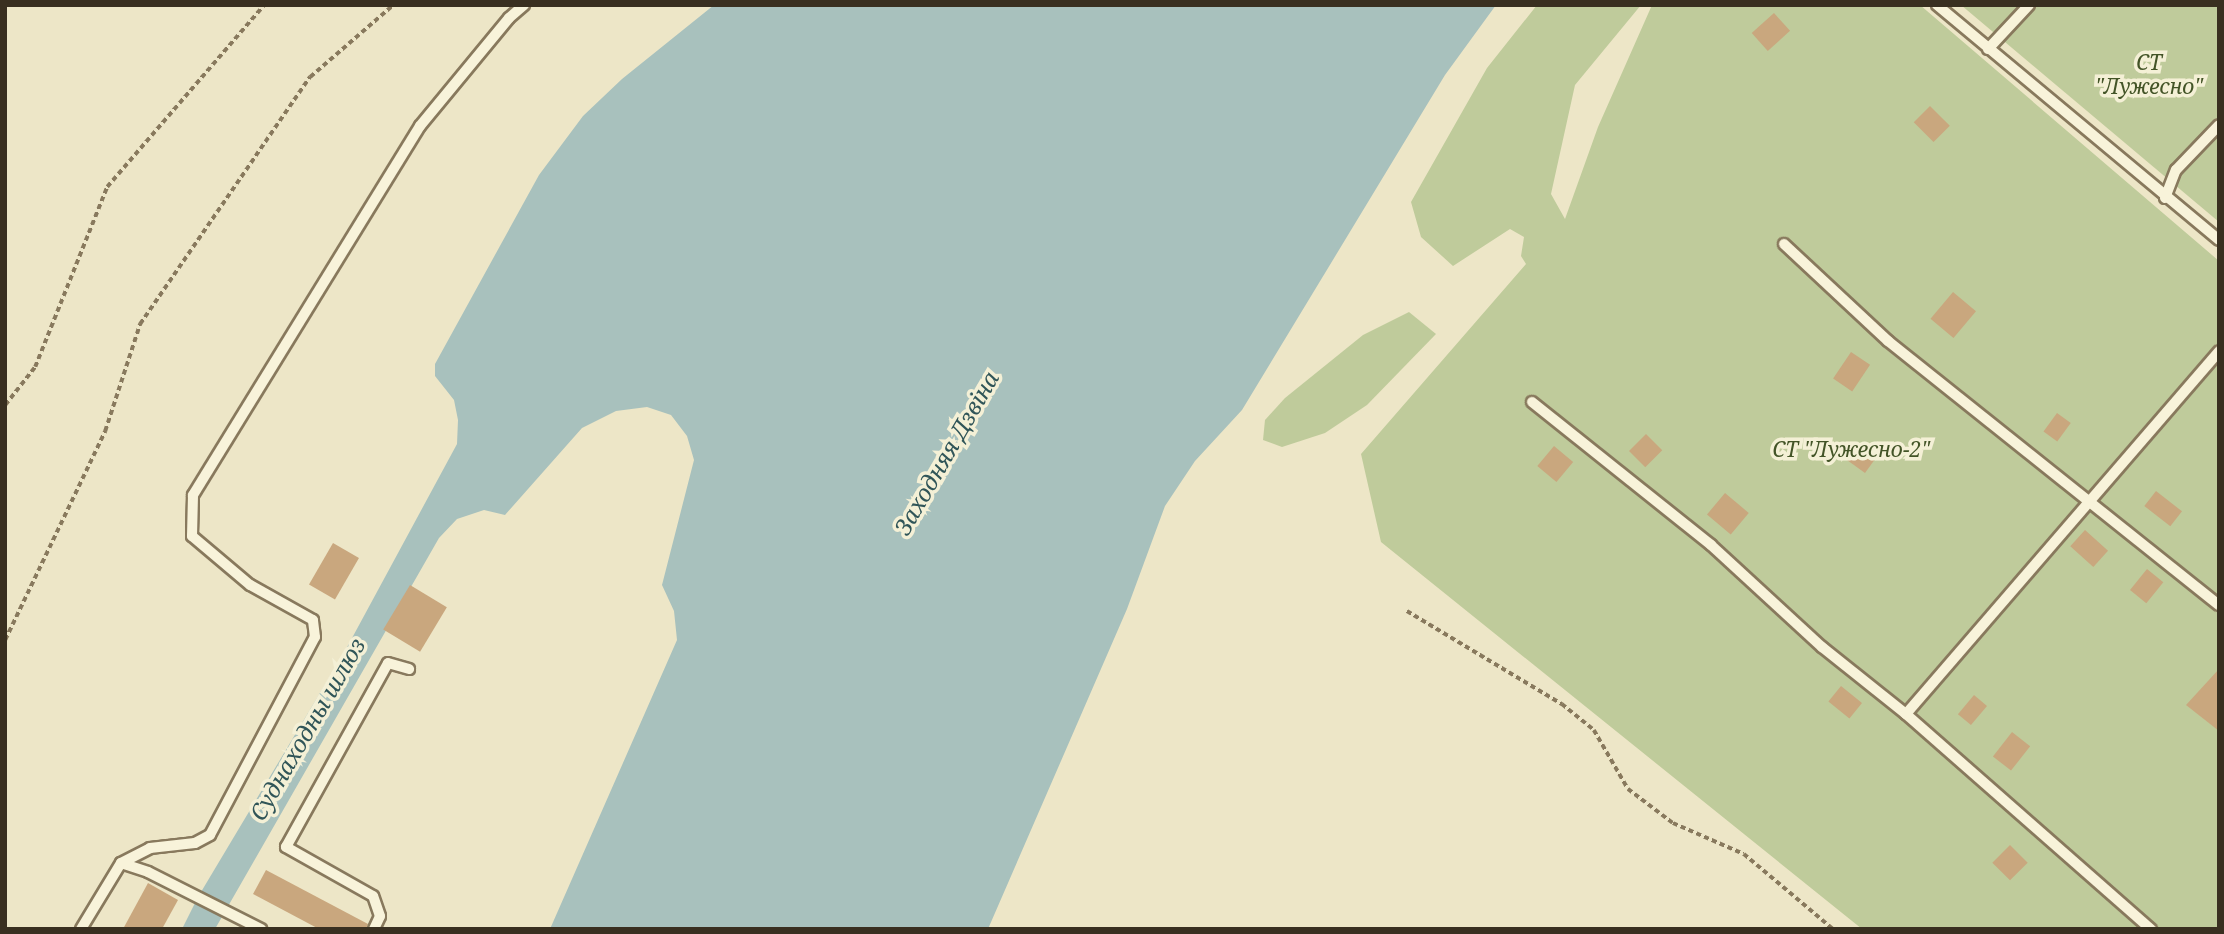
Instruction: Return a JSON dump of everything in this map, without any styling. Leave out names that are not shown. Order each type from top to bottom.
[{"type":"lane","points":[[81,929],[121,863],[150,848],[195,843],[210,835],[315,637],[313,620],[250,585],[192,536],[194,495],[420,126],[509,18],[524,5]]},
{"type":"lane","points":[[1937,5],[2165,198],[2219,240]]},
{"type":"lane","points":[[1988,49],[2029,5]]},
{"type":"lane","points":[[2165,198],[2176,170],[2219,125]]},
{"type":"lane","points":[[1784,244],[1888,341],[2219,605]]},
{"type":"lane","points":[[1906,714],[2219,351]]},
{"type":"lane","points":[[1532,402],[1711,545],[1822,647],[1906,714],[2151,929]]},
{"type":"lane","points":[[374,929],[380,916],[373,896],[286,846],[388,663],[408,669]]},
{"type":"lane","points":[[121,863],[148,872],[261,929]]},
{"type":"path","points":[[5,405],[34,367],[107,187],[254,13],[264,5]]},
{"type":"path","points":[[5,640],[106,431],[140,324],[310,77],[393,5]]},
{"type":"path","points":[[1407,611],[1562,704],[1594,730],[1628,789],[1673,823],[1744,854],[1833,929]]},
{"type":"green space","name":"СТ \"Лужесно-2\"","points":[[1537,5],[1641,5],[1575,85],[1551,194],[1565,219],[1598,127],[1652,5],[1920,5],[2219,261],[2219,929],[1862,929],[1381,542],[1361,454],[1526,264],[1521,256],[1524,237],[1510,229],[1453,266],[1421,237],[1411,202],[1487,68]]},
{"type":"green space","name":"СТ \"Лужесно\"","points":[[1961,5],[2219,5],[2219,222]]},
{"type":"green space","points":[[1409,312],[1436,334],[1367,405],[1325,433],[1282,447],[1263,440],[1265,420],[1285,398],[1363,335]]},
{"type":"water","points":[[714,5],[1496,5],[1445,75],[1242,410],[1195,461],[1165,506],[1127,609],[988,929],[550,929],[677,640],[674,611],[662,585],[694,460],[687,436],[671,415],[647,407],[616,411],[582,428],[505,515],[484,510],[457,519],[439,538],[215,929],[182,929],[198,897],[345,651],[457,444],[458,420],[454,400],[435,376],[435,364],[539,175],[583,116],[622,79]]},
{"type":"building","points":[[1774,13],[1790,31],[1768,51],[1752,33]]},
{"type":"building","points":[[1930,106],[1950,126],[1934,142],[1914,122]]},
{"type":"building","points":[[1953,292],[1976,311],[1953,338],[1931,319]]},
{"type":"building","points":[[1851,352],[1870,365],[1852,391],[1833,379]]},
{"type":"building","points":[[2057,413],[2071,423],[2057,442],[2043,432]]},
{"type":"building","points":[[1646,434],[1662,450],[1645,467],[1629,451]]},
{"type":"building","points":[[1554,446],[1573,462],[1556,482],[1537,466]]},
{"type":"building","points":[[1855,446],[1874,460],[1865,473],[1846,459]]},
{"type":"building","points":[[2156,491],[2182,511],[2170,526],[2144,506]]},
{"type":"building","points":[[1725,493],[1749,513],[1731,534],[1707,514]]},
{"type":"building","points":[[2085,530],[2108,551],[2093,567],[2070,546]]},
{"type":"building","points":[[333,543],[359,558],[335,600],[309,585]]},
{"type":"building","points":[[2147,569],[2163,582],[2146,603],[2130,590]]},
{"type":"building","points":[[410,585],[447,607],[420,652],[383,630]]},
{"type":"building","points":[[2219,669],[2219,731],[2186,705]]},
{"type":"building","points":[[1841,686],[1862,703],[1849,719],[1828,702]]},
{"type":"building","points":[[1974,695],[1987,706],[1971,725],[1958,714]]},
{"type":"building","points":[[2012,732],[2030,746],[2011,771],[1993,756]]},
{"type":"building","points":[[2010,845],[2028,863],[2010,880],[1992,863]]},
{"type":"building","points":[[266,870],[368,924],[366,929],[319,929],[253,894]]},
{"type":"building","points":[[148,883],[178,900],[162,929],[123,929]]},
{"type":"water label","name":"Заходняя Дзвіна","points":[[946,453]]},
{"type":"water label","name":"Суднаходны шлюз","points":[[307,729]]}]
